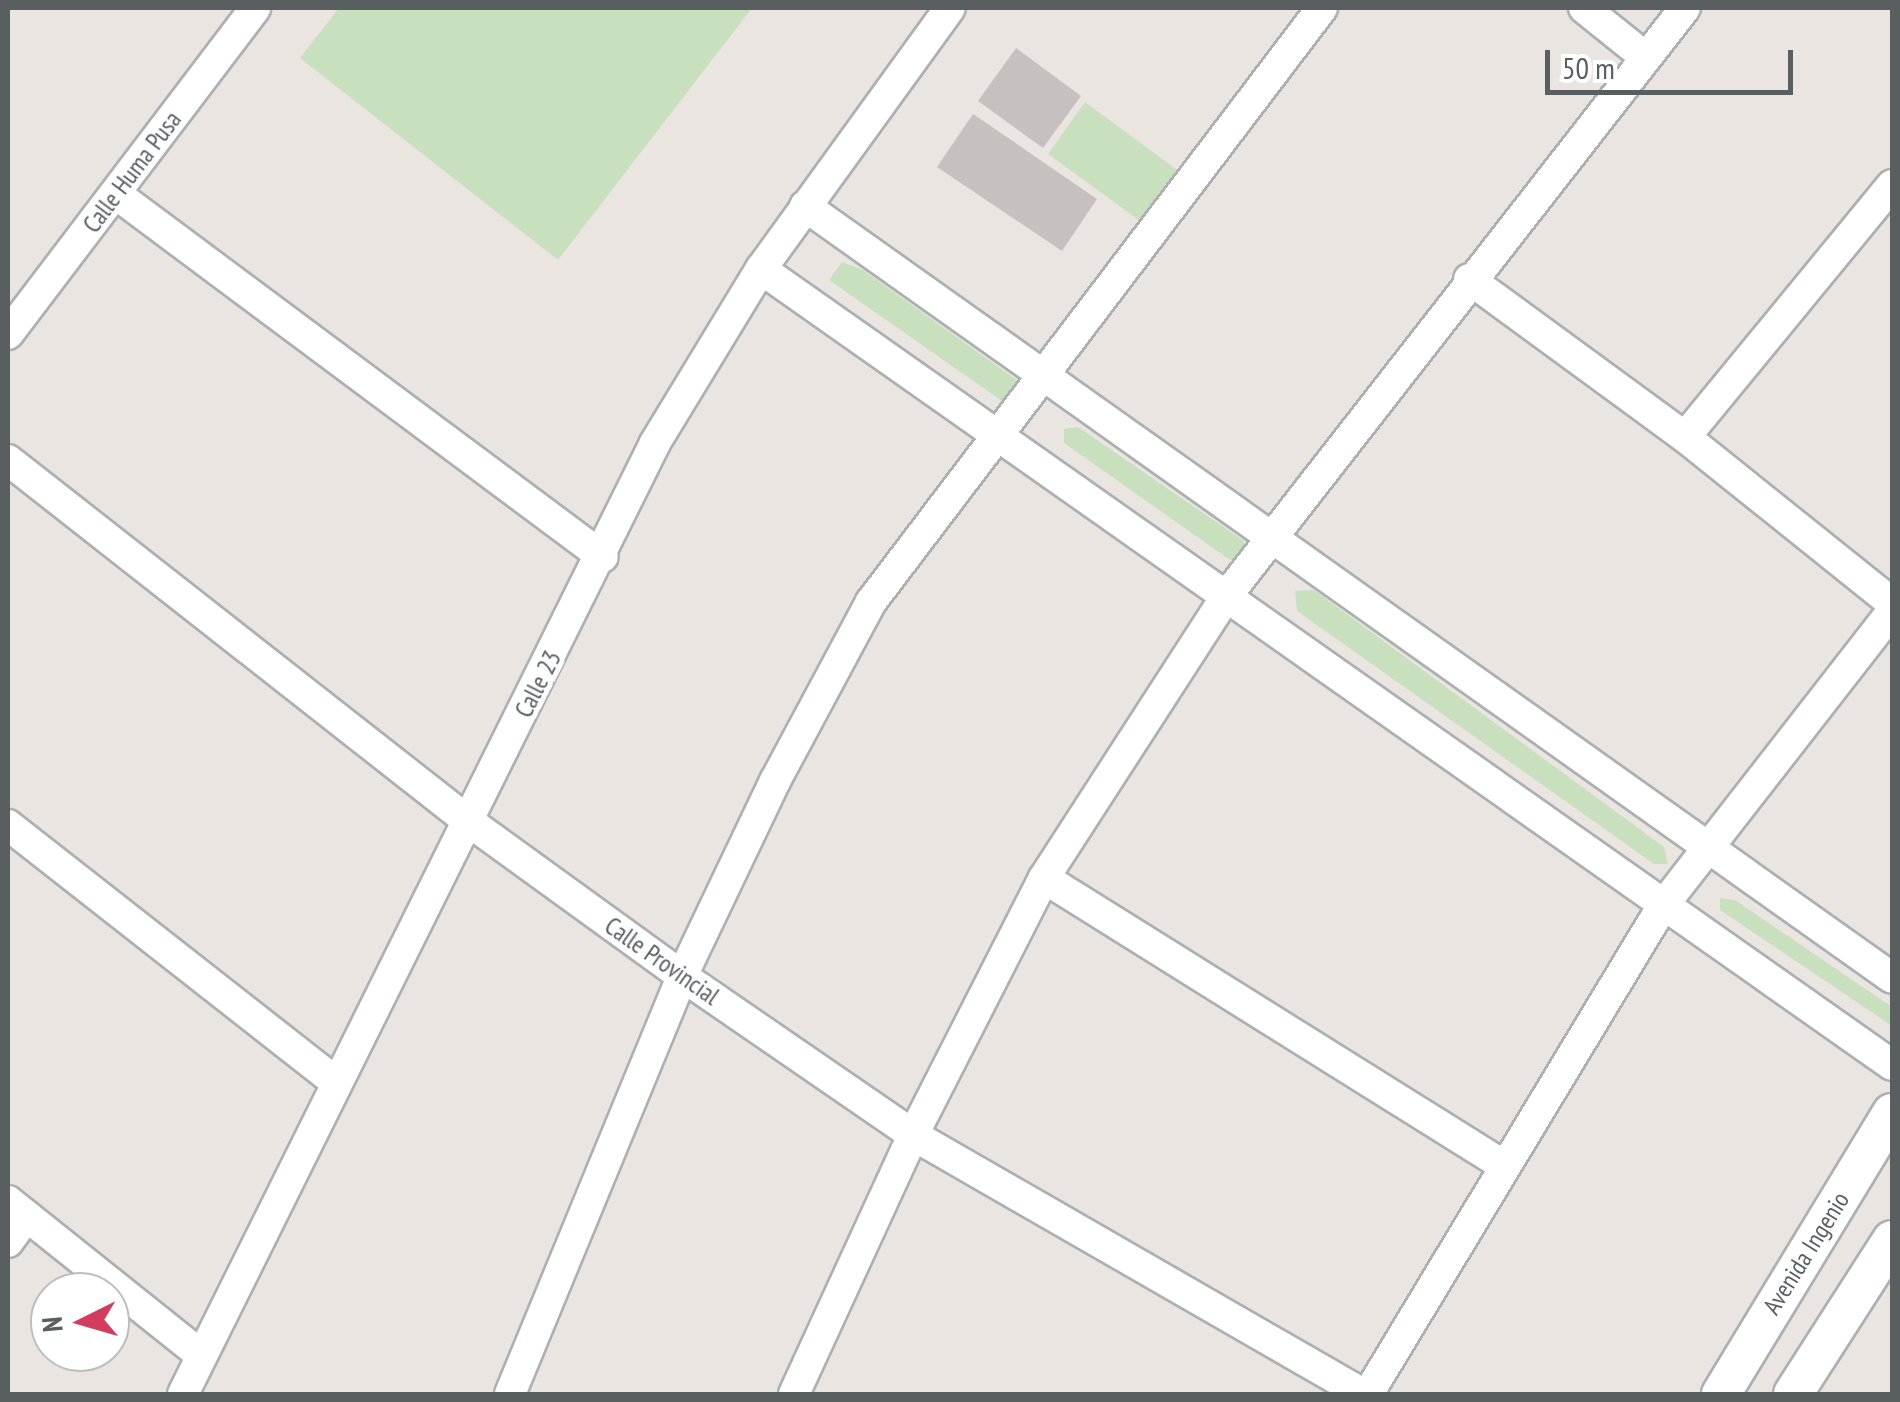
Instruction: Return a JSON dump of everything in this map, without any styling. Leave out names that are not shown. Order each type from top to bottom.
[{"type":"street","name":"Calle 23","points":[[183,1394],[335,1082],[603,558],[655,444],[761,269],[950,8]]},
{"type":"street","points":[[510,1394],[682,976],[775,781],[871,602],[1040,371],[1322,8]]},
{"type":"street","points":[[1584,8],[1644,56]]},
{"type":"street","points":[[794,1394],[914,1135],[1044,878],[1228,594],[1469,279],[1685,8]]},
{"type":"street","name":"Calle Huma Pusa","points":[[8,334],[252,9]]},
{"type":"street","points":[[1685,438],[1892,185]]},
{"type":"street","points":[[116,194],[603,558]]},
{"type":"street","points":[[805,206],[1704,850],[1892,978]]},
{"type":"street","points":[[761,269],[993,438],[1228,594],[1662,907],[1892,1065]]},
{"type":"street","points":[[1469,279],[1685,438],[1892,603]]},
{"type":"street","name":"Calle Provincial","points":[[8,460],[468,821],[682,976],[914,1135],[1365,1394]]},
{"type":"street","points":[[1365,1394],[1662,907],[1892,612]]},
{"type":"street","points":[[8,825],[335,1082]]},
{"type":"street","points":[[1044,878],[1503,1165]]},
{"type":"street","name":"Avenida Ingenio","points":[[1721,1394],[1892,1113]]},
{"type":"street","points":[[8,1242],[17,1209],[201,1355]]},
{"type":"street","points":[[1793,1394],[1892,1240]]},
{"type":"green space","points":[[339,8],[752,8],[558,260],[300,58]]},
{"type":"green space","points":[[1085,102],[1184,175],[1147,226],[1048,154]]},
{"type":"green space","points":[[842,262],[863,270],[1018,381],[1018,396],[1002,401],[829,280]]},
{"type":"green space","points":[[1078,427],[1244,541],[1246,559],[1230,560],[1064,443],[1064,429]]},
{"type":"green space","points":[[1314,590],[1664,847],[1668,864],[1654,864],[1297,611],[1295,591]]},
{"type":"green space","points":[[1720,898],[1735,900],[1892,1007],[1892,1026],[1720,910]]},
{"type":"building","points":[[1016,48],[1081,96],[1043,148],[978,101]]},
{"type":"building","points":[[973,114],[1097,199],[1062,251],[937,167]]}]
